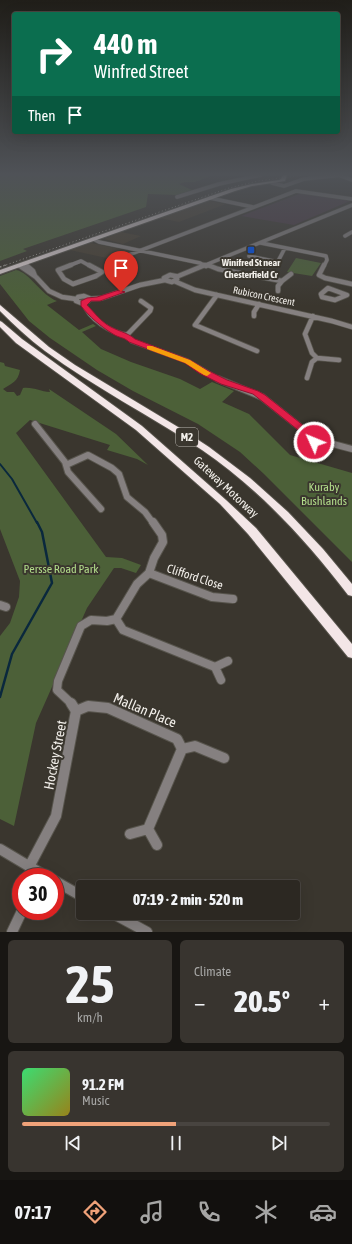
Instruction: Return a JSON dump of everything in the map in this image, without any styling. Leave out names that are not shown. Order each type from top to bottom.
[{"type":"highway","name":"Gateway Motorway","points":[[0,307],[22,328],[52,352],[234,469],[287,517],[326,559],[352,592]]},
{"type":"highway","name":"Gateway Motorway","points":[[0,323],[19,341],[139,428],[223,502],[252,531],[352,653]]},
{"type":"highway","points":[[341,641],[352,662]]},
{"type":"main road","points":[[0,272],[152,218]]},
{"type":"street","points":[[115,263],[118,259],[227,218]]},
{"type":"street","points":[[76,299],[84,296],[90,299],[98,299],[140,285],[175,279],[320,218]]},
{"type":"street","points":[[345,236],[352,232]]},
{"type":"street","points":[[93,239],[99,242],[200,263],[218,269],[282,281]]},
{"type":"street","points":[[261,243],[326,256],[327,260],[318,275],[352,284]]},
{"type":"street","points":[[249,256],[277,264],[285,248]]},
{"type":"street","points":[[81,262],[102,272],[96,276],[73,284],[64,278],[58,270],[81,262]]},
{"type":"street","points":[[23,265],[49,291],[56,295],[76,299],[79,303],[84,303],[90,299]]},
{"type":"street","points":[[278,291],[278,286],[291,274]]},
{"type":"street","name":"Rubicon Crescent","points":[[175,279],[187,288],[313,316],[352,327]]},
{"type":"street","points":[[328,288],[332,290],[347,295],[339,299],[332,300],[320,295],[328,288]]},
{"type":"street","points":[[217,295],[195,323],[197,328],[257,351]]},
{"type":"street","points":[[135,303],[146,298]]},
{"type":"street","points":[[127,335],[150,311],[151,308],[141,301]]},
{"type":"street","points":[[84,303],[86,309],[103,325],[119,334],[127,335],[132,341],[188,361],[202,371],[224,382],[256,393],[301,428],[308,438],[314,442],[332,444],[352,450]]},
{"type":"street","points":[[254,316],[254,312],[259,304]]},
{"type":"street","points":[[313,316],[305,334],[312,353],[317,358],[339,360]]},
{"type":"street","points":[[307,378],[312,362],[317,358]]},
{"type":"street","points":[[36,424],[66,465],[68,472],[101,509]]},
{"type":"street","points":[[66,465],[84,456],[91,456],[119,474],[127,497],[145,512],[162,536],[163,542],[154,558],[149,573],[137,584],[116,619],[123,630],[215,667],[221,680]]},
{"type":"street","name":"Clifford Close","points":[[149,573],[212,597],[233,599]]},
{"type":"street","name":"Hockey Street","points":[[29,867],[56,816],[76,711],[74,705],[57,690],[58,681],[81,626],[88,620],[95,619],[111,621],[116,619]]},
{"type":"street","points":[[215,667],[228,661]]},
{"type":"street","name":"Mallan Place","points":[[76,711],[88,706],[108,708],[177,739],[182,749]]},
{"type":"street","points":[[156,845],[148,829],[182,749],[195,746],[224,758]]},
{"type":"street","points":[[130,834],[148,829]]},
{"type":"street","points":[[0,849],[29,867]]},
{"type":"street","points":[[64,886],[76,893]]},
{"type":"street","points":[[12,932],[18,920]]},
{"type":"street","points":[[125,920],[147,932]]},
{"type":"shaded area","points":[[161,218],[188,218],[179,222]]},
{"type":"shaded area","points":[[256,218],[309,218],[294,225]]},
{"type":"shaded area","points":[[121,232],[141,236],[123,244],[104,239]]},
{"type":"shaded area","points":[[91,243],[130,251],[111,259],[70,250]]},
{"type":"green space","points":[[0,218],[112,218],[23,249],[27,251],[0,261]]},
{"type":"green space","points":[[296,258],[321,263],[312,276],[287,272]]},
{"type":"green space","name":"Kuraby Bushlands","points":[[16,270],[26,275],[46,294],[57,301],[47,305],[79,330],[93,324],[96,326],[82,332],[101,349],[131,362],[180,379],[200,389],[212,382],[234,391],[222,402],[249,414],[290,455],[352,473],[352,562],[240,452],[198,424],[133,391],[97,370],[50,338],[29,321],[0,284],[0,276]]},
{"type":"green space","name":"Persse Road Park","points":[[0,362],[4,363],[5,366],[20,370],[16,380],[3,389],[7,392],[14,392],[17,396],[20,395],[23,388],[50,392],[49,389],[116,434],[148,465],[137,459],[107,450],[110,445],[30,420],[16,433],[106,557],[122,558],[141,565],[136,573],[121,568],[114,568],[87,608],[36,723],[14,826],[0,819],[0,636],[10,623],[19,597],[20,581],[0,529]]},
{"type":"waterway","points":[[0,464],[12,479],[37,523]]},
{"type":"waterway","points":[[0,697],[12,654],[52,583],[42,532],[37,522]]},
{"type":"railway","points":[[3,266],[141,218]]},
{"type":"slow traffic","points":[[149,348],[188,361],[207,373]]},
{"type":"place","name":"Winifred St near Chesterfield Cr","points":[[251,250]]},
{"type":"route","points":[[121,292],[98,299],[90,299],[84,303],[84,306],[103,325],[119,334],[127,335],[132,341],[188,361],[202,371],[224,382],[256,393],[275,406],[301,428],[308,438],[314,442]]}]
